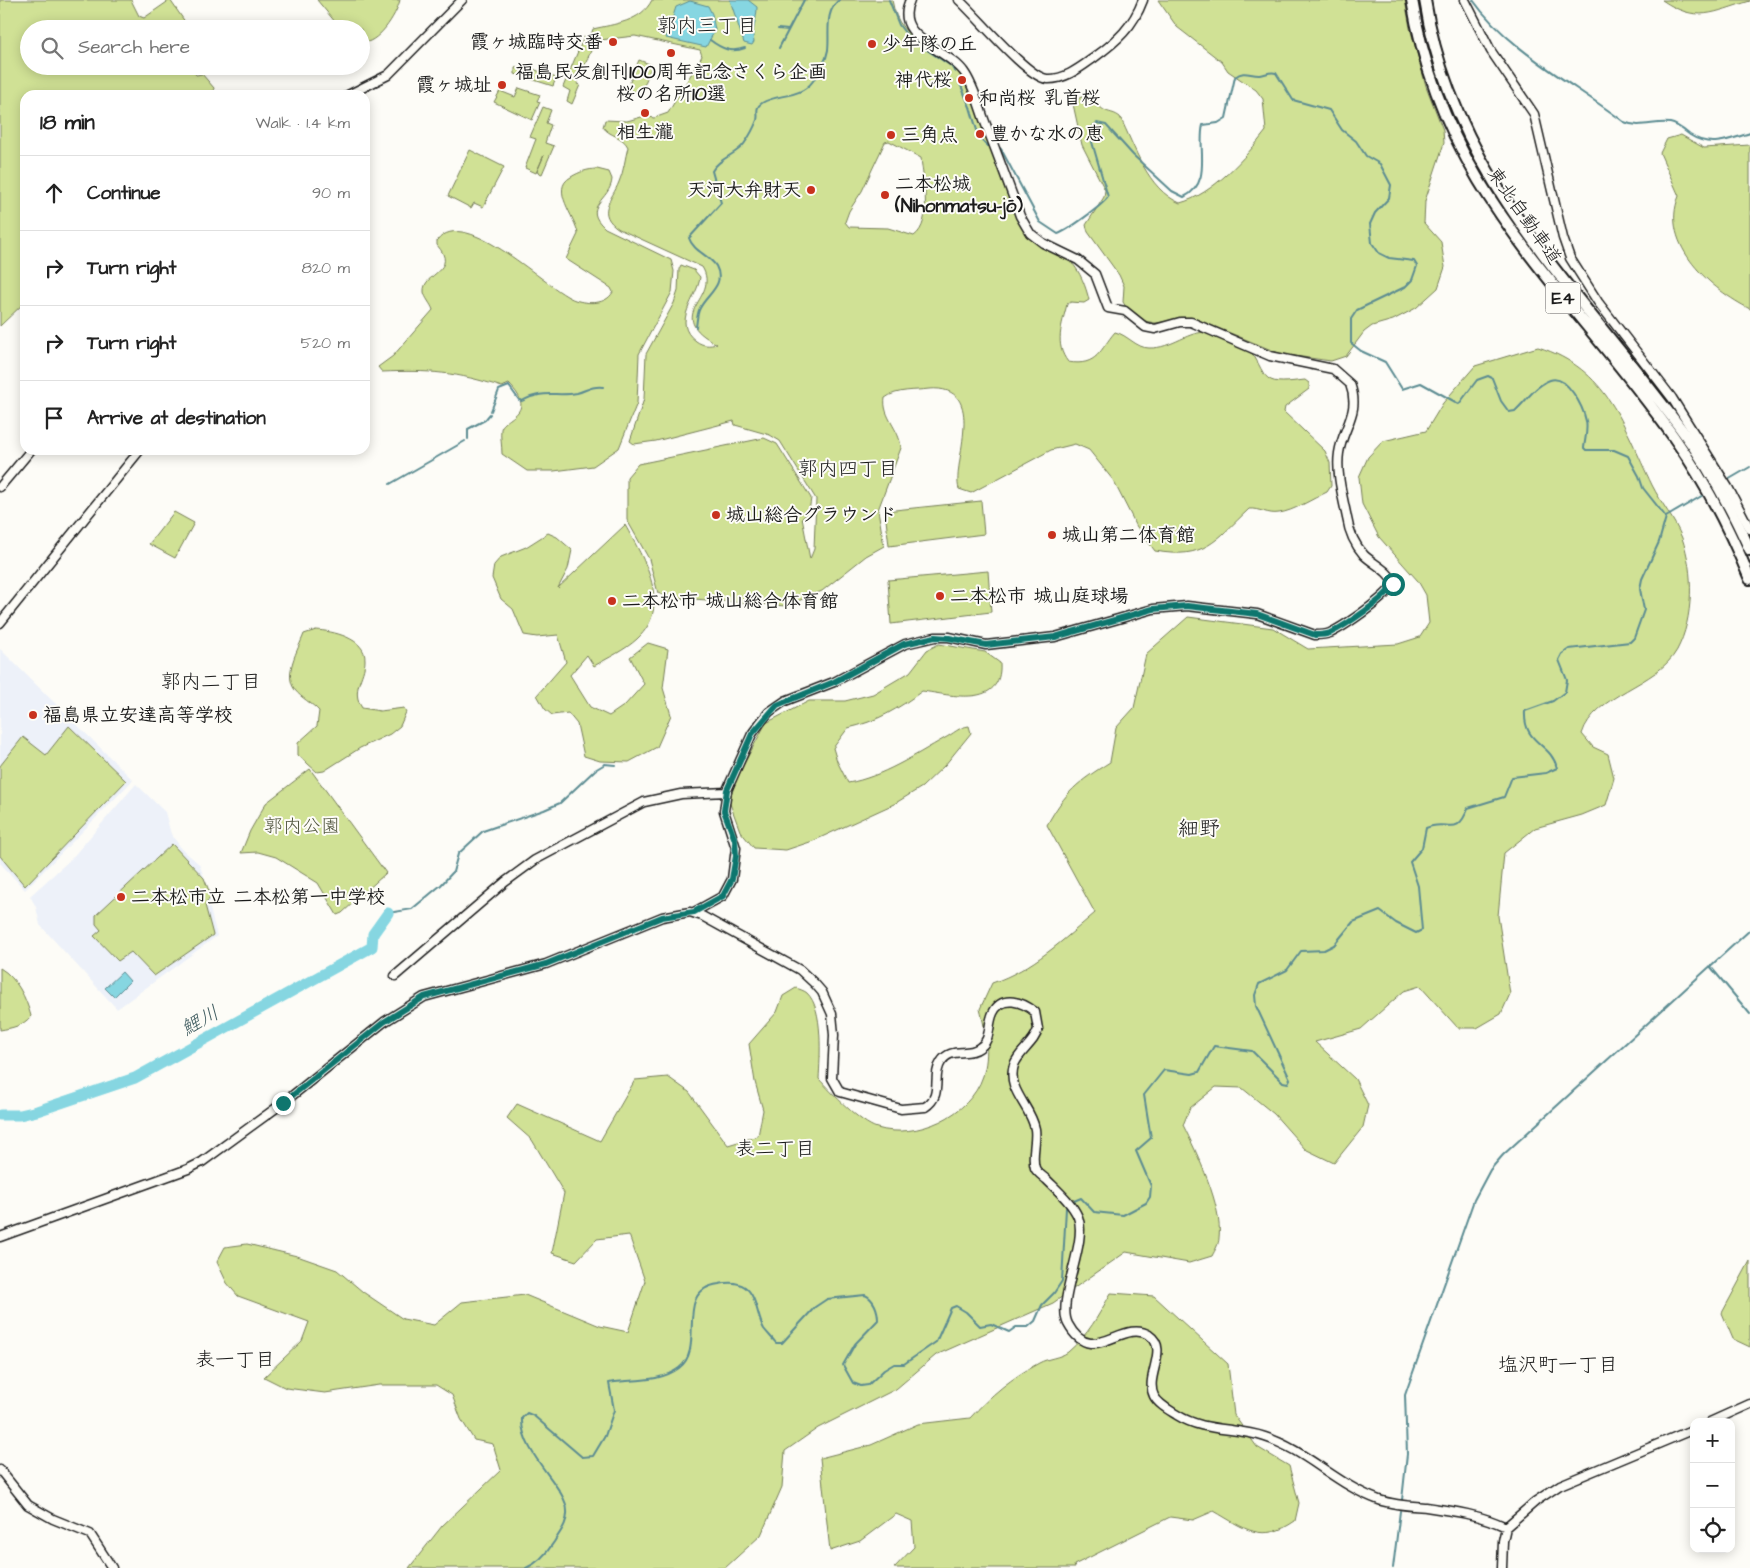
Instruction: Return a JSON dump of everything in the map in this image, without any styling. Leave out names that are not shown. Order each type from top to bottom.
[{"type":"highway","name":"東北自動車道","points":[[1412,0],[1422,48],[1433,86],[1445,118],[1472,171],[1510,230],[1540,271],[1673,436],[1706,487],[1750,579]]},
{"type":"highway","name":"東北自動車道","points":[[1425,0],[1434,44],[1445,81],[1458,114],[1483,165],[1549,263],[1682,430],[1716,482],[1750,550]]},
{"type":"street","points":[[358,90],[388,75],[462,0]]},
{"type":"street","points":[[0,1236],[182,1172],[202,1162],[283,1103],[384,1022],[424,997],[546,964],[662,917],[694,912],[723,896],[732,879],[736,848],[724,811],[727,792],[752,734],[777,705],[834,682],[904,644],[935,637],[986,645],[1055,637],[1153,609],[1187,606],[1257,614],[1315,635],[1323,635],[1332,632],[1389,592],[1393,584],[1391,578],[1359,549],[1347,519],[1338,470],[1339,452],[1354,411],[1350,384],[1344,376],[1333,369],[1270,356],[1191,322],[1180,322],[1155,329],[1145,326],[1125,312],[1108,308],[1100,284],[1087,266],[1043,244],[1030,233],[1020,216],[965,74],[945,54],[918,38],[911,30],[906,18],[910,0]]},
{"type":"street","points":[[959,0],[1031,71],[1047,79],[1073,73],[1119,39],[1135,18],[1143,0]]},
{"type":"street","points":[[1465,0],[1491,51],[1534,114],[1563,238],[1570,258],[1598,302],[1672,398],[1729,489],[1750,529]]},
{"type":"street","points":[[0,487],[27,455]]},
{"type":"street","points":[[0,623],[136,455]]},
{"type":"street","points":[[395,976],[505,882],[535,860],[651,799],[680,794],[727,792]]},
{"type":"street","points":[[694,912],[800,970],[816,984],[822,992],[832,1014],[834,1083],[840,1092],[854,1098],[901,1109],[925,1107],[937,1092],[938,1068],[942,1060],[953,1052],[975,1050],[982,1046],[988,1038],[992,1014],[1000,1006],[1013,1001],[1028,1006],[1035,1012],[1038,1028],[1037,1034],[1014,1065],[1013,1084],[1035,1129],[1033,1148],[1036,1170],[1072,1206],[1079,1221],[1077,1251],[1066,1306],[1068,1325],[1077,1336],[1085,1341],[1094,1343],[1105,1342],[1128,1332],[1139,1331],[1156,1341],[1158,1350],[1151,1378],[1154,1397],[1161,1404],[1194,1424],[1214,1429],[1247,1431],[1268,1438],[1314,1463],[1359,1492],[1381,1501],[1485,1518],[1506,1527]]},
{"type":"street","points":[[1719,1418],[1750,1404]]},
{"type":"street","points":[[1502,1568],[1503,1540],[1506,1527],[1536,1501],[1560,1485],[1690,1431]]},
{"type":"street","points":[[0,1470],[28,1505],[52,1519],[90,1534],[112,1568]]},
{"type":"shaded area","name":"福島県立安達高等学校","points":[[0,649],[133,780],[25,890],[0,863]]},
{"type":"shaded area","name":"二本松市立 二本松第一中学校","points":[[136,784],[165,812],[171,834],[182,849],[199,864],[212,897],[209,905],[217,936],[117,1009],[40,925],[36,907],[30,896],[71,859]]},
{"type":"green space","points":[[0,0],[131,0],[139,16],[144,18],[170,0],[184,20],[20,20],[20,75],[203,75],[214,88],[213,90],[20,90],[20,307],[0,326]]},
{"type":"green space","points":[[317,0],[400,0],[395,14],[385,28],[370,41],[370,20],[334,20]]},
{"type":"green space","points":[[652,0],[892,0],[896,16],[911,36],[941,55],[959,73],[979,113],[1004,186],[1024,231],[1042,247],[1066,258],[1080,275],[1089,300],[1084,303],[1071,302],[1067,304],[1061,327],[1060,341],[1061,348],[1068,362],[1086,362],[1092,359],[1115,332],[1140,346],[1149,348],[1165,346],[1187,336],[1201,333],[1208,333],[1239,346],[1253,355],[1265,375],[1271,380],[1283,382],[1305,380],[1309,383],[1309,389],[1285,407],[1284,412],[1325,451],[1330,463],[1331,486],[1327,492],[1285,512],[1271,513],[1249,509],[1218,539],[1198,550],[1186,553],[1155,551],[1137,527],[1113,480],[1089,450],[1075,444],[1051,450],[971,493],[959,489],[958,477],[964,428],[963,412],[958,399],[947,391],[929,389],[901,392],[885,398],[886,411],[898,435],[901,448],[878,510],[884,546],[866,556],[822,591],[786,606],[667,597],[658,593],[649,559],[627,520],[627,477],[638,464],[764,438],[777,444],[811,498],[809,512],[802,518],[810,559],[814,549],[816,499],[780,441],[770,435],[735,425],[734,421],[656,441],[634,444],[630,441],[644,399],[646,354],[674,303],[678,291],[679,269],[681,265],[694,270],[700,277],[685,318],[685,326],[689,334],[701,344],[717,344],[701,333],[693,324],[692,315],[705,288],[706,278],[702,267],[619,229],[608,217],[607,206],[621,178],[628,147],[623,140],[603,127],[605,120],[627,121],[645,116],[654,118],[668,113],[702,56],[700,50],[635,36],[600,40],[591,35],[593,29],[634,18]],"holes":[[[889,141],[921,158],[925,188],[925,211],[920,230],[914,236],[888,228],[849,227],[845,222],[849,211],[862,191],[885,142]]]},
{"type":"green space","points":[[1158,0],[1405,0],[1410,28],[1426,86],[1443,130],[1444,143],[1425,201],[1424,223],[1441,242],[1445,267],[1438,288],[1416,308],[1393,320],[1372,326],[1364,332],[1346,356],[1331,361],[1281,354],[1194,318],[1155,323],[1145,321],[1126,307],[1123,302],[1124,286],[1119,275],[1088,232],[1086,225],[1104,197],[1105,190],[1082,145],[1073,104],[1083,96],[1091,98],[1106,111],[1120,117],[1150,178],[1169,197],[1180,203],[1204,192],[1228,174],[1266,131],[1263,99],[1256,90],[1228,71],[1222,62],[1177,27]]},
{"type":"green space","points":[[1662,0],[1750,1],[1715,12],[1695,14],[1685,12]]},
{"type":"green space","points":[[584,37],[595,41],[577,84],[580,85],[572,104],[567,101],[570,91],[563,87]]},
{"type":"green space","points":[[639,60],[652,65],[642,91],[640,90],[638,93],[627,89]]},
{"type":"green space","points":[[523,65],[556,78],[553,86],[515,74],[515,68]]},
{"type":"green space","points":[[519,88],[540,95],[537,101],[540,102],[532,120],[494,102],[500,91],[515,97]]},
{"type":"green space","points":[[543,107],[551,110],[546,123],[551,125],[545,143],[554,146],[542,174],[537,172],[544,155],[536,173],[525,168],[536,139],[530,137]]},
{"type":"green space","points":[[1681,135],[1704,148],[1750,145],[1750,309],[1735,301],[1706,278],[1693,264],[1676,232],[1675,214],[1679,196],[1660,153],[1667,139]]},
{"type":"green space","points":[[470,150],[504,167],[483,207],[474,203],[471,208],[448,196]]},
{"type":"green space","points":[[597,169],[609,172],[612,179],[607,192],[596,208],[595,214],[598,220],[605,228],[671,260],[674,271],[672,292],[639,354],[637,403],[619,448],[593,466],[554,471],[527,471],[502,454],[501,429],[517,413],[521,402],[509,384],[502,387],[471,378],[443,373],[415,371],[382,372],[378,367],[393,356],[433,310],[424,292],[425,286],[444,261],[437,241],[450,232],[467,233],[486,241],[575,300],[596,302],[610,296],[613,292],[611,288],[566,259],[578,234],[563,196],[565,182],[580,172]]},
{"type":"green space","points":[[1538,347],[1562,357],[1581,369],[1597,385],[1622,421],[1652,485],[1682,538],[1689,565],[1690,595],[1687,624],[1683,637],[1677,650],[1668,662],[1655,673],[1599,709],[1589,720],[1582,734],[1593,747],[1608,754],[1614,778],[1606,805],[1582,815],[1535,828],[1504,853],[1498,916],[1510,994],[1501,1014],[1477,1028],[1458,1028],[1420,986],[1404,991],[1361,1029],[1315,1042],[1355,1079],[1368,1105],[1363,1127],[1334,1163],[1305,1149],[1274,1114],[1242,1088],[1216,1087],[1190,1108],[1183,1125],[1208,1180],[1217,1211],[1219,1240],[1212,1256],[1189,1263],[1126,1252],[1053,1303],[936,1355],[896,1389],[818,1428],[785,1451],[782,1487],[761,1535],[725,1568],[409,1568],[442,1526],[501,1470],[493,1444],[474,1440],[461,1419],[452,1395],[436,1385],[379,1385],[325,1393],[286,1388],[264,1377],[302,1341],[309,1322],[238,1296],[227,1283],[217,1262],[225,1247],[247,1244],[297,1256],[337,1270],[363,1292],[403,1319],[434,1325],[462,1302],[525,1295],[600,1326],[628,1332],[645,1281],[629,1235],[597,1239],[576,1261],[552,1253],[564,1193],[532,1140],[507,1118],[517,1104],[600,1141],[635,1080],[668,1077],[689,1092],[728,1145],[758,1136],[763,1110],[755,1082],[749,1044],[777,1012],[783,996],[796,988],[807,993],[816,1010],[820,1034],[819,1079],[855,1114],[877,1128],[892,1131],[908,1131],[940,1122],[954,1113],[966,1103],[976,1090],[983,1076],[986,1042],[980,1009],[992,983],[1034,962],[1095,913],[1047,825],[1060,804],[1073,789],[1110,762],[1116,728],[1134,708],[1146,654],[1188,617],[1273,628],[1308,649],[1398,644],[1420,637],[1429,623],[1426,595],[1418,581],[1379,537],[1362,504],[1359,477],[1368,457],[1383,441],[1426,431],[1443,403],[1475,366]]},
{"type":"green space","points":[[981,501],[984,534],[889,546],[885,511]]},
{"type":"green space","points":[[174,512],[194,523],[175,558],[149,544]]},
{"type":"green space","points":[[625,525],[647,567],[652,582],[653,612],[648,626],[632,643],[594,666],[587,655],[570,675],[590,707],[609,716],[625,705],[644,684],[630,657],[648,643],[668,649],[663,688],[671,715],[657,747],[629,762],[600,761],[584,756],[577,724],[568,713],[552,715],[545,709],[537,695],[566,662],[558,635],[537,637],[524,635],[513,609],[501,599],[492,578],[494,565],[501,557],[526,547],[548,533],[557,537],[572,550],[568,569],[558,588]]},
{"type":"green space","name":"二本松市 城山庭球場","points":[[988,571],[991,612],[891,624],[888,580]]},
{"type":"green space","points":[[316,630],[347,637],[360,646],[364,652],[365,660],[357,695],[362,708],[380,711],[404,708],[406,712],[400,726],[390,734],[360,748],[324,771],[317,772],[298,755],[298,743],[317,726],[319,711],[300,696],[295,690],[290,677],[293,662],[304,634]]},
{"type":"green space","points":[[939,644],[985,652],[1000,663],[999,678],[993,687],[984,693],[973,696],[947,695],[922,691],[886,714],[848,728],[833,748],[848,783],[886,771],[959,729],[969,726],[971,733],[945,765],[922,787],[894,804],[813,841],[786,850],[754,848],[740,831],[729,801],[739,773],[766,723],[809,701],[845,701],[873,694],[910,672],[927,650]]},
{"type":"green space","name":"福島県立安達高等学校","points":[[69,726],[126,781],[25,886],[0,856],[0,766],[23,737],[46,755]]},
{"type":"green space","name":"郭内公園","points":[[310,769],[386,873],[342,913],[337,915],[318,883],[276,857],[258,852],[241,853],[250,831],[266,803]]},
{"type":"green space","points":[[172,844],[204,878],[211,896],[205,905],[213,935],[154,976],[131,952],[118,961],[94,936],[101,930],[96,924],[96,915]]},
{"type":"green space","points":[[0,968],[11,977],[20,989],[31,1016],[21,1024],[0,1030]]},
{"type":"green space","points":[[1750,1261],[1750,1347],[1733,1339],[1722,1313]]},
{"type":"green space","points":[[1111,1293],[1154,1296],[1228,1364],[1234,1415],[1257,1447],[1289,1466],[1299,1503],[1295,1521],[1273,1532],[1263,1533],[1245,1528],[1214,1511],[1193,1520],[1170,1517],[1074,1565],[1075,1568],[894,1568],[914,1547],[912,1521],[896,1514],[860,1541],[830,1551],[820,1458],[871,1445],[918,1424],[970,1418],[1010,1381],[1043,1361],[1068,1352],[1087,1331]]},
{"type":"water","points":[[730,0],[748,0],[757,7],[753,33],[754,42],[752,45],[744,43]]},
{"type":"water","points":[[690,1],[708,6],[712,14],[715,30],[706,47],[666,38],[676,7]]},
{"type":"water","points":[[122,972],[130,981],[114,997],[105,988]]},
{"type":"waterway","points":[[779,48],[804,0]]},
{"type":"waterway","points":[[696,327],[699,310],[719,279],[716,266],[697,250],[689,238],[721,203],[712,171],[719,163],[744,144],[757,120],[757,109],[762,103],[802,91],[813,81],[822,67],[827,54],[829,17],[831,10],[839,0]]},
{"type":"waterway","points":[[889,0],[899,25],[909,38],[951,66],[955,72]]},
{"type":"waterway","points":[[1473,0],[1488,18],[1524,51],[1624,122],[1636,125],[1670,123],[1697,139],[1712,142],[1720,142],[1750,133]]},
{"type":"waterway","points":[[778,29],[788,30]]},
{"type":"waterway","points":[[710,40],[727,49],[745,48]]},
{"type":"waterway","points":[[997,146],[1001,149],[1040,222],[1058,234],[1099,206],[1108,197],[1092,142],[1093,126],[1097,123],[1106,125],[1133,155],[1172,191],[1184,197],[1193,191],[1201,174],[1203,125],[1218,123],[1226,118],[1235,77],[1244,73],[1259,75],[1271,72],[1276,73],[1293,100],[1329,110],[1342,130],[1356,141],[1366,156],[1380,164],[1391,185],[1389,198],[1375,213],[1370,224],[1372,243],[1379,253],[1389,258],[1414,261],[1417,266],[1412,280],[1405,287],[1357,310],[1351,319],[1351,343],[1361,351],[1385,362],[1402,389],[1421,383],[1459,404],[1477,380],[1488,376],[1492,378],[1501,401],[1509,412],[1515,411],[1545,382],[1556,379],[1562,382],[1578,400],[1584,415],[1587,428],[1584,448],[1586,450],[1614,450],[1628,456],[1643,488],[1666,517]]},
{"type":"waterway","points":[[959,81],[970,107],[979,137],[988,146],[993,146]]},
{"type":"waterway","points":[[491,411],[499,390],[509,386],[519,400],[522,401],[536,395],[569,394],[589,388],[603,387]]},
{"type":"waterway","points":[[468,439],[468,429],[485,420],[490,414]]},
{"type":"waterway","points":[[390,484],[465,441]]},
{"type":"waterway","points":[[1726,481],[1750,467]]},
{"type":"waterway","points":[[1074,1201],[1081,1198],[1094,1212],[1123,1215],[1146,1203],[1150,1197],[1151,1186],[1136,1151],[1151,1138],[1144,1095],[1164,1070],[1192,1074],[1199,1072],[1214,1046],[1252,1051],[1283,1082],[1288,1083],[1290,1079],[1256,1006],[1255,995],[1259,984],[1287,970],[1301,951],[1324,950],[1334,945],[1353,922],[1380,911],[1396,923],[1416,933],[1422,930],[1418,886],[1410,862],[1422,848],[1426,828],[1440,825],[1455,825],[1460,823],[1468,808],[1504,797],[1512,777],[1546,773],[1557,768],[1554,759],[1528,731],[1525,711],[1553,701],[1565,692],[1567,680],[1559,660],[1562,654],[1569,649],[1630,642],[1634,638],[1644,610],[1640,589],[1642,579],[1659,542],[1666,517],[1705,494]]},
{"type":"waterway","points":[[388,913],[412,909],[441,885],[453,872],[458,854],[483,831],[560,803],[595,770],[605,764],[615,765]]},
{"type":"waterway","name":"鯉川","points":[[0,1115],[20,1115],[37,1111],[135,1078],[372,947],[373,934],[388,913]]},
{"type":"waterway","points":[[1402,1500],[1407,1454],[1405,1395],[1474,1200],[1490,1170],[1503,1155],[1750,930]]},
{"type":"waterway","points":[[1710,966],[1750,1014]]},
{"type":"waterway","points":[[526,1568],[545,1554],[551,1546],[565,1523],[567,1511],[560,1491],[535,1457],[528,1444],[523,1431],[522,1418],[527,1413],[534,1416],[582,1457],[593,1456],[605,1436],[614,1410],[609,1383],[645,1380],[663,1376],[679,1368],[687,1359],[690,1347],[693,1308],[697,1297],[705,1289],[729,1283],[745,1287],[752,1296],[764,1329],[776,1343],[782,1343],[815,1307],[827,1299],[865,1295],[875,1305],[878,1320],[855,1344],[843,1365],[853,1383],[861,1386],[868,1385],[884,1370],[894,1364],[904,1364],[936,1342],[951,1308],[956,1306],[966,1312],[980,1326],[991,1324],[1009,1332],[1016,1327],[1028,1327],[1035,1321],[1042,1305],[1054,1293],[1062,1281],[1066,1208]]},
{"type":"waterway","points":[[1393,1568],[1400,1511]]},
{"type":"place","name":"霞ヶ城臨時交番","points":[[613,42]]},
{"type":"place","name":"少年隊の丘","points":[[872,44]]},
{"type":"place","name":"福島民友創刊100周年記念さくら企画 桜の名所10選","points":[[671,53]]},
{"type":"place","name":"神代桜","points":[[962,80]]},
{"type":"place","name":"霞ヶ城址","points":[[502,85]]},
{"type":"place","name":"和尚桜 乳首桜","points":[[969,98]]},
{"type":"place","name":"相生瀧","points":[[645,113]]},
{"type":"place","name":"豊かな水の恵","points":[[980,134]]},
{"type":"place","name":"三角点","points":[[891,135]]},
{"type":"place","name":"天河大弁財天","points":[[811,190]]},
{"type":"place","name":"二本松城 (Nihonmatsu-jō)","points":[[885,195]]},
{"type":"place","name":"城山総合グラウンド","points":[[716,515]]},
{"type":"place","name":"城山第二体育館","points":[[1052,535]]},
{"type":"place","name":"二本松市 城山庭球場","points":[[940,596]]},
{"type":"place","name":"二本松市 城山総合体育館","points":[[612,601]]},
{"type":"place","name":"福島県立安達高等学校","points":[[33,715]]},
{"type":"place","name":"二本松市立 二本松第一中学校","points":[[121,897]]},
{"type":"district","name":"郭内三丁目","points":[[707,26]]},
{"type":"district","name":"郭内四丁目","points":[[848,469]]},
{"type":"district","name":"郭内二丁目","points":[[211,682]]},
{"type":"district","name":"細野","points":[[1199,828]]},
{"type":"district","name":"表二丁目","points":[[775,1149]]},
{"type":"district","name":"表一丁目","points":[[235,1360]]},
{"type":"district","name":"塩沢町一丁目","points":[[1558,1365]]},
{"type":"route","points":[[283,1103],[384,1022],[424,997],[546,964],[662,917],[694,912],[723,896],[732,879],[736,863],[735,840],[724,811],[727,790],[752,734],[777,705],[834,682],[904,644],[935,637],[986,645],[1055,637],[1153,609],[1187,606],[1257,614],[1315,635],[1323,635],[1332,632],[1355,617],[1389,592],[1393,584]]}]
